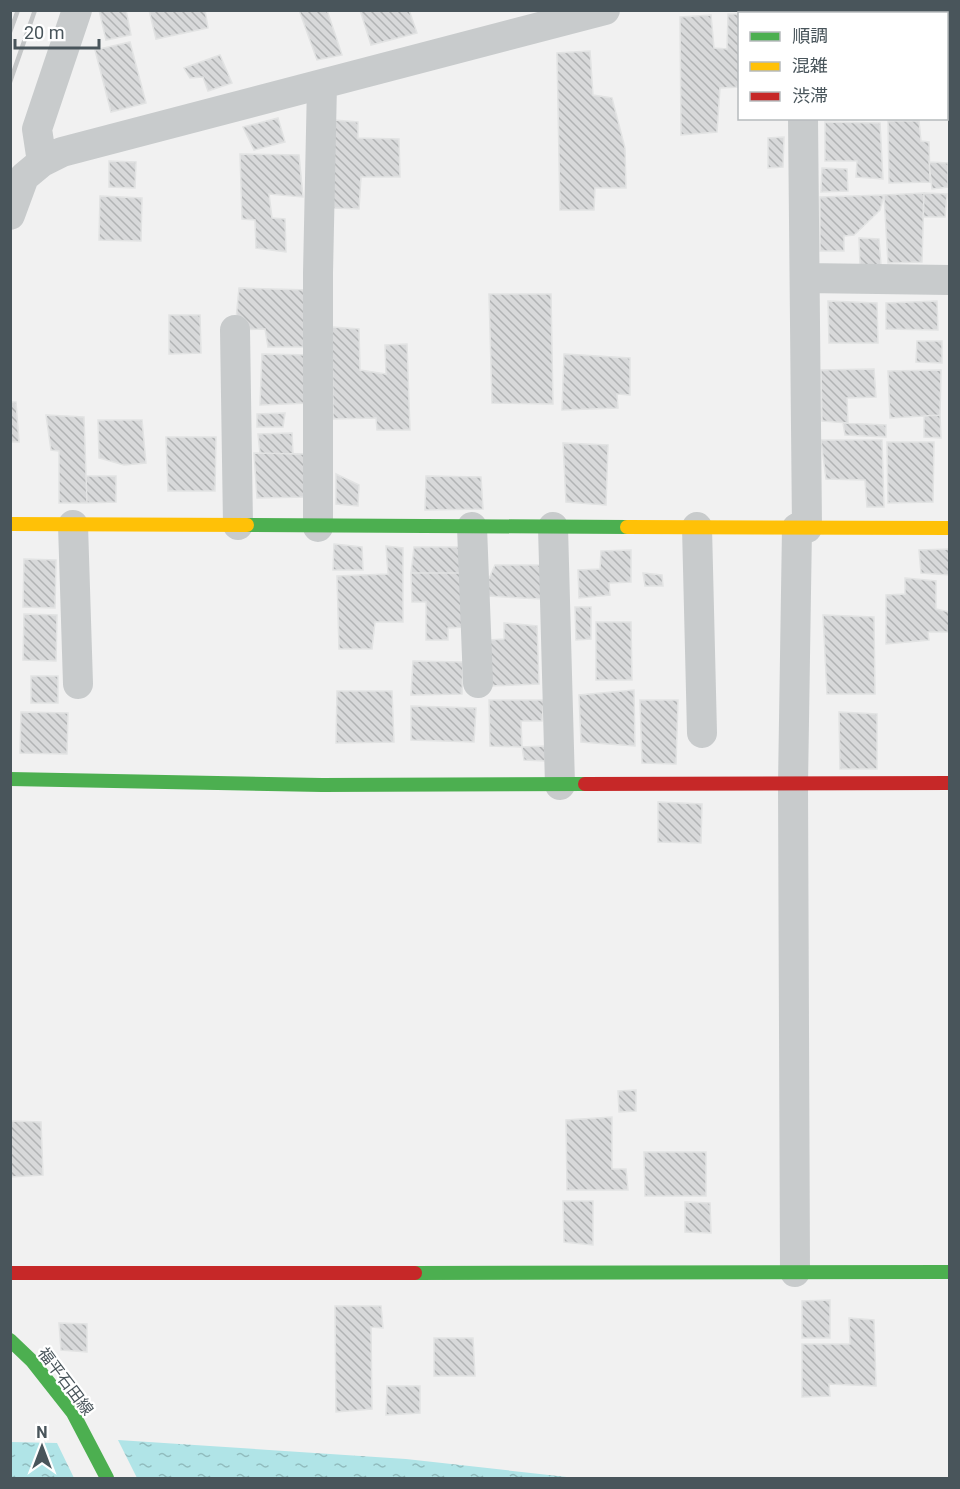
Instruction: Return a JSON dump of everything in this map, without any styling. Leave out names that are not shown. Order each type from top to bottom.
[{"type":"street","points":[[42,162],[37,129],[77,10]]},
{"type":"street","points":[[10,214],[24,177],[42,162],[62,152],[605,10]]},
{"type":"street","points":[[318,527],[318,273],[322,84]]},
{"type":"street","points":[[795,1272],[793,785],[802,528],[805,278],[803,120]]},
{"type":"street","points":[[805,278],[950,280]]},
{"type":"street","points":[[235,330],[238,525]]},
{"type":"street","points":[[10,524],[950,528]]},
{"type":"street","points":[[73,525],[78,684]]},
{"type":"street","points":[[472,527],[478,683]]},
{"type":"street","points":[[553,527],[560,785]]},
{"type":"street","points":[[697,527],[702,733]]},
{"type":"street","points":[[10,779],[322,785],[950,783]]},
{"type":"street","points":[[10,1273],[950,1272]]},
{"type":"street","name":"福平石田線","points":[[10,1340],[32,1361],[73,1413],[107,1479]]},
{"type":"water","points":[[118,1440],[406,1459],[576,1478],[137,1478]]},
{"type":"water","points":[[11,1442],[57,1443],[74,1478],[11,1478]]},
{"type":"building","points":[[99,10],[126,10],[131,35],[106,40]]},
{"type":"building","points":[[149,10],[205,10],[208,28],[156,39]]},
{"type":"building","points":[[299,10],[327,10],[342,55],[317,60]]},
{"type":"building","points":[[360,10],[409,10],[417,33],[371,45]]},
{"type":"building","points":[[728,14],[738,14],[738,87],[720,88],[717,132],[681,135],[680,17],[711,15],[714,48],[727,49]]},
{"type":"building","points":[[130,42],[146,103],[111,112],[95,50]]},
{"type":"building","points":[[590,51],[593,95],[612,98],[625,148],[626,188],[595,188],[594,210],[560,210],[557,53]]},
{"type":"building","points":[[220,55],[232,83],[208,91],[203,77],[190,78],[184,68]]},
{"type":"building","points":[[278,118],[285,142],[254,150],[243,127]]},
{"type":"building","points":[[334,120],[358,122],[358,138],[399,139],[400,177],[361,177],[359,209],[332,208]]},
{"type":"building","points":[[888,121],[919,121],[921,141],[929,142],[930,182],[889,183]]},
{"type":"building","points":[[825,122],[880,123],[883,179],[856,177],[857,161],[825,161]]},
{"type":"building","points":[[784,137],[783,167],[768,168],[768,138]]},
{"type":"building","points":[[240,154],[299,155],[303,197],[269,194],[272,218],[285,219],[286,252],[256,248],[255,220],[242,219]]},
{"type":"building","points":[[109,161],[136,162],[135,188],[109,187]]},
{"type":"building","points":[[929,162],[948,163],[948,187],[932,189]]},
{"type":"building","points":[[822,168],[847,169],[848,191],[821,192]]},
{"type":"building","points":[[924,193],[922,262],[888,263],[884,195]]},
{"type":"building","points":[[924,193],[947,194],[945,217],[923,217]]},
{"type":"building","points":[[884,195],[880,210],[854,235],[844,236],[844,251],[820,251],[820,197]]},
{"type":"building","points":[[100,196],[142,198],[141,241],[99,240]]},
{"type":"building","points":[[859,238],[879,239],[881,265],[860,265]]},
{"type":"building","points":[[239,288],[310,290],[306,347],[268,347],[265,329],[235,330]]},
{"type":"building","points":[[489,294],[551,294],[553,404],[492,403]]},
{"type":"building","points":[[828,301],[877,303],[878,343],[829,343]]},
{"type":"building","points":[[937,301],[938,330],[886,329],[886,303]]},
{"type":"building","points":[[169,315],[200,315],[201,353],[169,354]]},
{"type":"building","points":[[332,327],[359,329],[360,370],[386,374],[385,345],[407,344],[410,430],[377,430],[376,418],[333,419]]},
{"type":"building","points":[[917,341],[942,341],[942,363],[916,362]]},
{"type":"building","points":[[262,354],[310,355],[310,403],[260,405]]},
{"type":"building","points":[[564,354],[630,358],[630,395],[617,394],[618,408],[562,410]]},
{"type":"building","points":[[874,369],[876,397],[847,398],[848,423],[822,421],[821,370]]},
{"type":"building","points":[[941,370],[940,415],[890,418],[888,371]]},
{"type":"building","points":[[10,402],[16,402],[19,442],[10,442]]},
{"type":"building","points":[[285,413],[283,427],[257,427],[257,414]]},
{"type":"building","points":[[46,415],[84,417],[87,503],[59,503],[59,451],[51,450]]},
{"type":"building","points":[[940,415],[941,438],[924,437],[924,416]]},
{"type":"building","points":[[98,420],[142,420],[146,463],[124,465],[99,458]]},
{"type":"building","points":[[843,423],[886,425],[886,437],[845,435]]},
{"type":"building","points":[[292,433],[293,454],[260,453],[258,434]]},
{"type":"building","points":[[166,437],[216,437],[215,491],[168,491]]},
{"type":"building","points":[[821,440],[882,440],[884,507],[867,507],[865,480],[826,479]]},
{"type":"building","points":[[887,442],[934,442],[933,502],[888,503]]},
{"type":"building","points":[[563,443],[608,445],[606,505],[566,502]]},
{"type":"building","points":[[254,453],[307,454],[307,497],[257,498]]},
{"type":"building","points":[[336,474],[359,485],[358,506],[336,504]]},
{"type":"building","points":[[86,476],[116,476],[116,502],[87,503]]},
{"type":"building","points":[[426,476],[481,477],[483,509],[425,510]]},
{"type":"building","points":[[334,544],[362,547],[363,570],[333,570]]},
{"type":"building","points":[[386,546],[403,548],[403,622],[375,622],[372,649],[339,649],[337,576],[388,574]]},
{"type":"building","points":[[414,547],[462,547],[462,573],[411,573]]},
{"type":"building","points":[[950,549],[950,575],[921,573],[919,550]]},
{"type":"building","points":[[631,550],[631,582],[609,583],[610,595],[579,598],[578,570],[600,569],[601,551]]},
{"type":"building","points":[[24,559],[56,560],[55,608],[23,607]]},
{"type":"building","points":[[495,565],[542,565],[541,599],[488,596],[487,583]]},
{"type":"building","points":[[411,573],[462,573],[465,627],[448,628],[448,640],[426,640],[426,602],[412,602]]},
{"type":"building","points":[[643,573],[662,575],[663,586],[645,586]]},
{"type":"building","points":[[905,578],[936,581],[936,609],[950,612],[950,632],[928,632],[929,640],[886,644],[886,595],[905,594]]},
{"type":"building","points":[[575,607],[591,607],[591,639],[576,640]]},
{"type":"building","points":[[24,614],[57,615],[56,661],[23,660]]},
{"type":"building","points":[[823,615],[874,617],[875,694],[827,694]]},
{"type":"building","points":[[596,622],[631,622],[632,680],[596,680]]},
{"type":"building","points":[[504,623],[537,626],[539,684],[490,686],[489,640],[504,639]]},
{"type":"building","points":[[413,661],[463,662],[462,694],[411,695]]},
{"type":"building","points":[[31,676],[58,676],[58,703],[31,703]]},
{"type":"building","points":[[634,690],[635,746],[581,742],[579,695]]},
{"type":"building","points":[[337,691],[392,691],[394,742],[336,743]]},
{"type":"building","points":[[489,700],[544,700],[542,721],[521,721],[522,747],[490,746]]},
{"type":"building","points":[[640,700],[678,700],[676,764],[642,763]]},
{"type":"building","points":[[411,706],[476,708],[474,742],[411,740]]},
{"type":"building","points":[[21,712],[68,713],[67,754],[20,753]]},
{"type":"building","points":[[839,712],[877,714],[877,769],[840,769]]},
{"type":"building","points":[[545,746],[545,761],[524,760],[522,747]]},
{"type":"building","points":[[658,802],[702,804],[701,843],[658,842]]},
{"type":"building","points":[[636,1090],[636,1111],[619,1112],[618,1091]]},
{"type":"building","points":[[612,1117],[612,1169],[626,1169],[628,1190],[567,1190],[566,1120]]},
{"type":"building","points":[[10,1121],[41,1122],[43,1175],[10,1177]]},
{"type":"building","points":[[644,1152],[706,1152],[706,1196],[645,1196]]},
{"type":"building","points":[[563,1201],[593,1201],[593,1245],[564,1242]]},
{"type":"building","points":[[685,1202],[710,1203],[711,1233],[685,1232]]},
{"type":"building","points":[[830,1300],[830,1338],[802,1338],[802,1301]]},
{"type":"building","points":[[335,1306],[381,1306],[383,1328],[371,1327],[372,1409],[336,1412]]},
{"type":"building","points":[[849,1318],[874,1320],[876,1386],[829,1384],[830,1396],[802,1397],[802,1344],[850,1344]]},
{"type":"building","points":[[59,1323],[87,1324],[87,1352],[61,1350]]},
{"type":"building","points":[[434,1338],[473,1338],[475,1376],[434,1376]]},
{"type":"building","points":[[387,1386],[420,1386],[420,1413],[386,1415]]},
{"type":"railway","points":[[10,32],[18,10]]},
{"type":"railway","points":[[10,82],[35,10]]},
{"type":"traffic: fast","points":[[247,525],[627,527]]},
{"type":"traffic: fast","points":[[10,779],[322,785],[585,784]]},
{"type":"traffic: fast","points":[[415,1273],[950,1272]]},
{"type":"traffic: fast","points":[[10,1340],[32,1361],[73,1413],[107,1478]]},
{"type":"traffic: slow","points":[[10,524],[247,525]]},
{"type":"traffic: slow","points":[[627,527],[950,528]]},
{"type":"traffic: jam","points":[[585,784],[950,783]]},
{"type":"traffic: jam","points":[[10,1273],[415,1273]]}]
